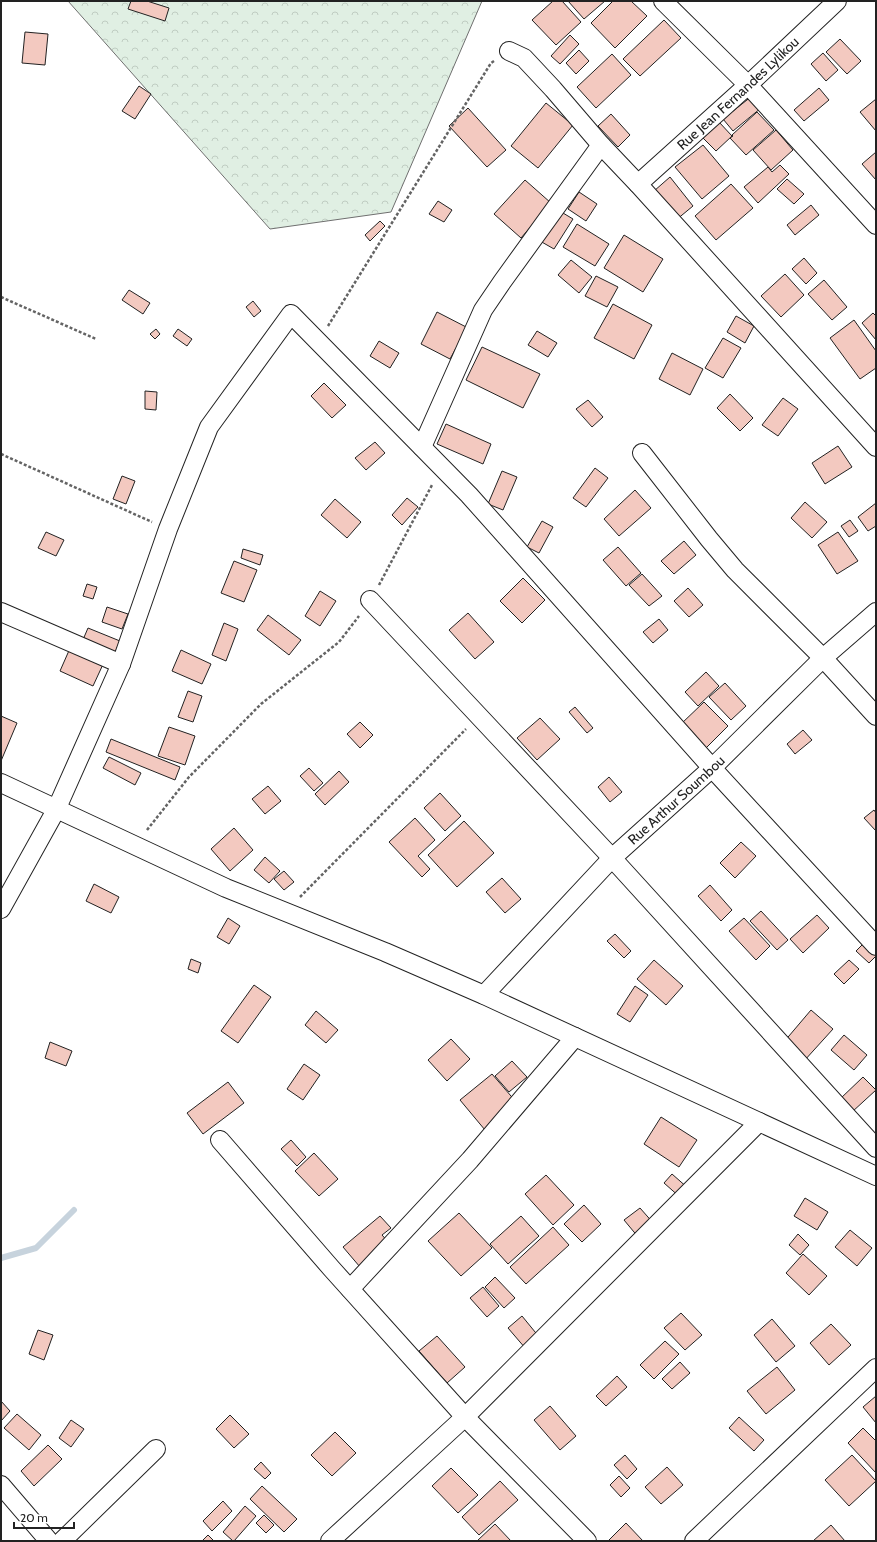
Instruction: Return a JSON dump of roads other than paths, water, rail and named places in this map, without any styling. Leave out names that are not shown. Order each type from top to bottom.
[{"type":"street","points":[[663,1],[748,85],[876,225]]},
{"type":"street","name":"Rue Jean Fernandes Lylikou","points":[[638,184],[748,85],[836,1]]},
{"type":"street","points":[[508,51],[524,58],[601,145],[876,447]]},
{"type":"street","points":[[422,447],[483,310],[601,145]]},
{"type":"street","points":[[1,909],[56,810],[121,664],[168,529],[209,427],[291,314],[475,501],[712,768],[876,946]]},
{"type":"street","points":[[642,453],[735,570],[823,658],[876,716]]},
{"type":"street","points":[[370,600],[612,858],[876,1148]]},
{"type":"street","points":[[1,612],[121,664]]},
{"type":"street","name":"Rue Arthur Soumbou","points":[[484,995],[612,858],[712,768],[823,658],[876,612]]},
{"type":"street","points":[[1,783],[56,810],[226,888],[385,952],[484,995],[876,1176]]},
{"type":"street","points":[[350,1289],[470,1160],[575,1037]]},
{"type":"street","points":[[330,1541],[465,1417],[759,1122]]},
{"type":"street","points":[[220,1140],[350,1289],[465,1417],[586,1541]]},
{"type":"street","points":[[694,1541],[876,1368]]},
{"type":"street","points":[[62,1541],[156,1449]]},
{"type":"street","points":[[1,1485],[49,1541]]},
{"type":"waterway","points":[[1,1258],[36,1248],[74,1210]]}]
